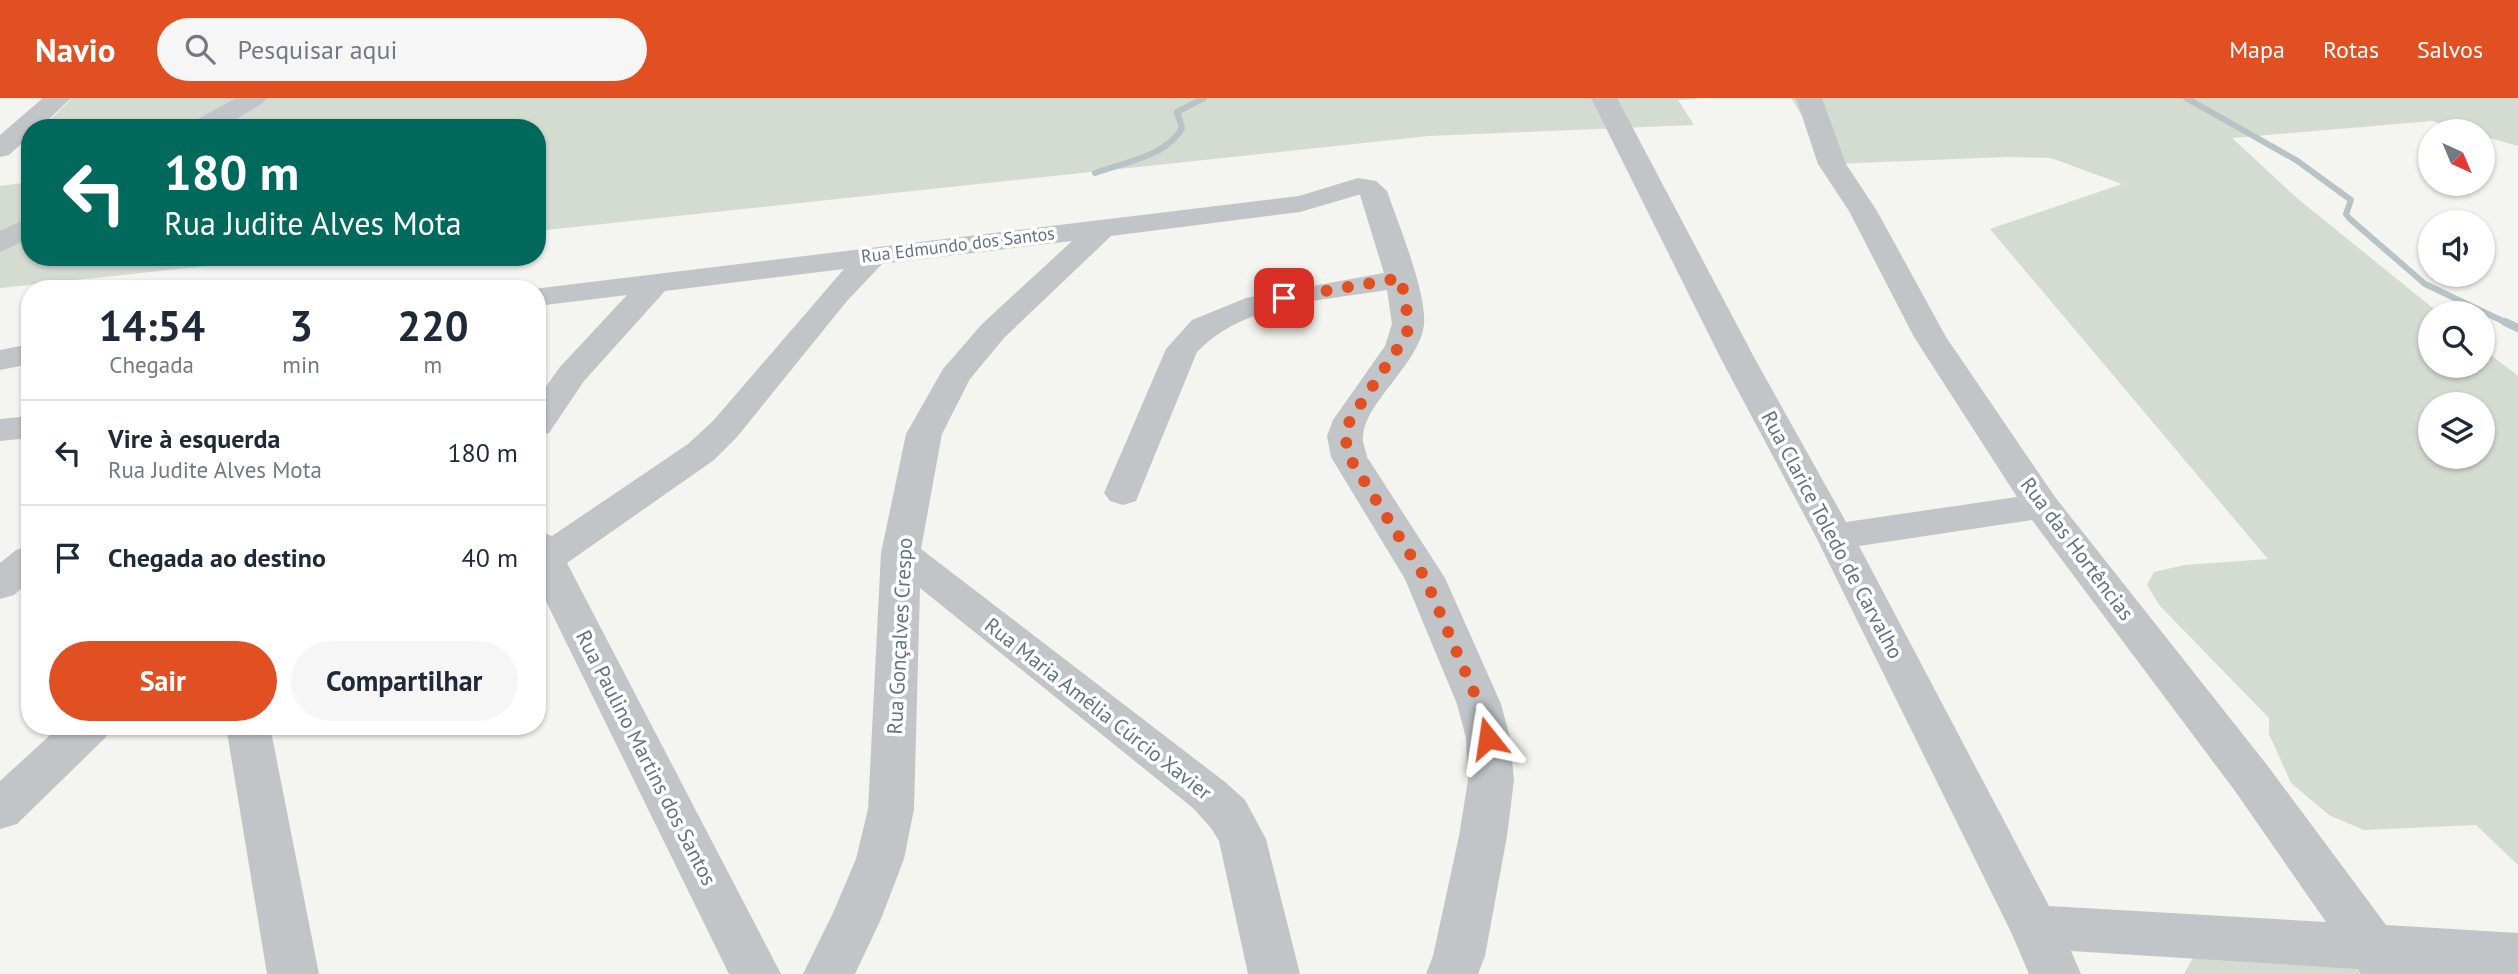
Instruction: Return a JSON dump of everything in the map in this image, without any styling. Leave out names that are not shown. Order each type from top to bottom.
[{"type":"street","points":[[218,119],[254,98]]},
{"type":"street","name":"Rua Clarice Toledo de Carvalho","points":[[1604,98],[1738,359],[1835,537],[2034,927],[2055,974]]},
{"type":"street","name":"Rua das Hortências","points":[[1809,98],[1832,164],[1863,211],[1930,337],[2042,506],[2251,778],[2381,961]]},
{"type":"street","points":[[38,119],[62,102]]},
{"type":"street","points":[[3,143],[21,130]]},
{"type":"street","name":"Rua Edmundo dos Santos","points":[[546,296],[1315,201],[1357,185],[1363,185],[1373,191],[1401,278]]},
{"type":"street","name":"Rua Gonçalves Crespo","points":[[829,974],[856,919],[880,859],[891,809],[901,553],[924,433],[955,376],[993,331],[1101,229]]},
{"type":"street","points":[[0,243],[21,231]]},
{"type":"street","points":[[546,549],[701,452],[726,429],[836,295],[874,255]]},
{"type":"street","points":[[1123,493],[1182,349],[1203,327],[1223,316],[1284,298],[1401,278],[1409,324],[1406,336],[1350,420],[1345,436],[1349,457],[1425,578],[1479,704],[1488,738],[1491,780],[1483,836],[1459,956],[1452,974]]},
{"type":"street","points":[[546,412],[572,374],[656,282]]},
{"type":"street","points":[[0,360],[21,356]]},
{"type":"street","points":[[546,377],[572,374]]},
{"type":"street","points":[[0,430],[21,428]]},
{"type":"street","points":[[1835,537],[2042,506]]},
{"type":"street","points":[[0,546],[21,544]]},
{"type":"street","name":"Rua Maria Amélia Cúrcio Xavier","points":[[901,553],[1209,795],[1228,814],[1242,839],[1275,974]]},
{"type":"street","name":"Rua Paulino Martins dos Santos","points":[[546,559],[755,974]]},
{"type":"street","points":[[0,585],[21,567]]},
{"type":"street","points":[[0,810],[79,735]]},
{"type":"street","points":[[250,735],[293,974]]},
{"type":"street","points":[[2034,927],[2381,961],[2518,956]]},
{"type":"shaded area","points":[[72,98],[1703,98],[1678,100],[1694,125],[1429,136],[546,230],[546,119],[51,119]]},
{"type":"shaded area","points":[[1791,98],[2518,98],[2518,146],[2496,140],[2496,119],[2418,119],[2418,122],[2232,138],[2298,199],[2424,301],[2418,301],[2418,378],[2495,378],[2495,358],[2518,376],[2518,865],[2476,825],[2364,830],[2329,815],[2291,783],[2269,734],[2269,718],[2160,606],[2147,585],[2154,572],[2185,565],[2268,559],[1990,229],[2122,184],[2051,158],[2006,157],[1832,164]]},
{"type":"shaded area","points":[[21,183],[21,266],[207,266],[75,280],[21,280],[21,286],[0,288],[0,186]]},
{"type":"shaded area","points":[[2198,949],[2437,974],[2184,974]]},
{"type":"waterway","points":[[1095,173],[1143,157],[1166,145],[1182,128],[1177,112],[1204,98]]},
{"type":"waterway","points":[[2186,98],[2296,160],[2351,200],[2346,214],[2350,219],[2425,284],[2509,324]]},
{"type":"waterway","points":[[2505,322],[2518,328]]},
{"type":"route","points":[[1284,298],[1401,278],[1409,324],[1406,336],[1350,420],[1345,436],[1349,457],[1425,578],[1479,704],[1488,738]]}]
